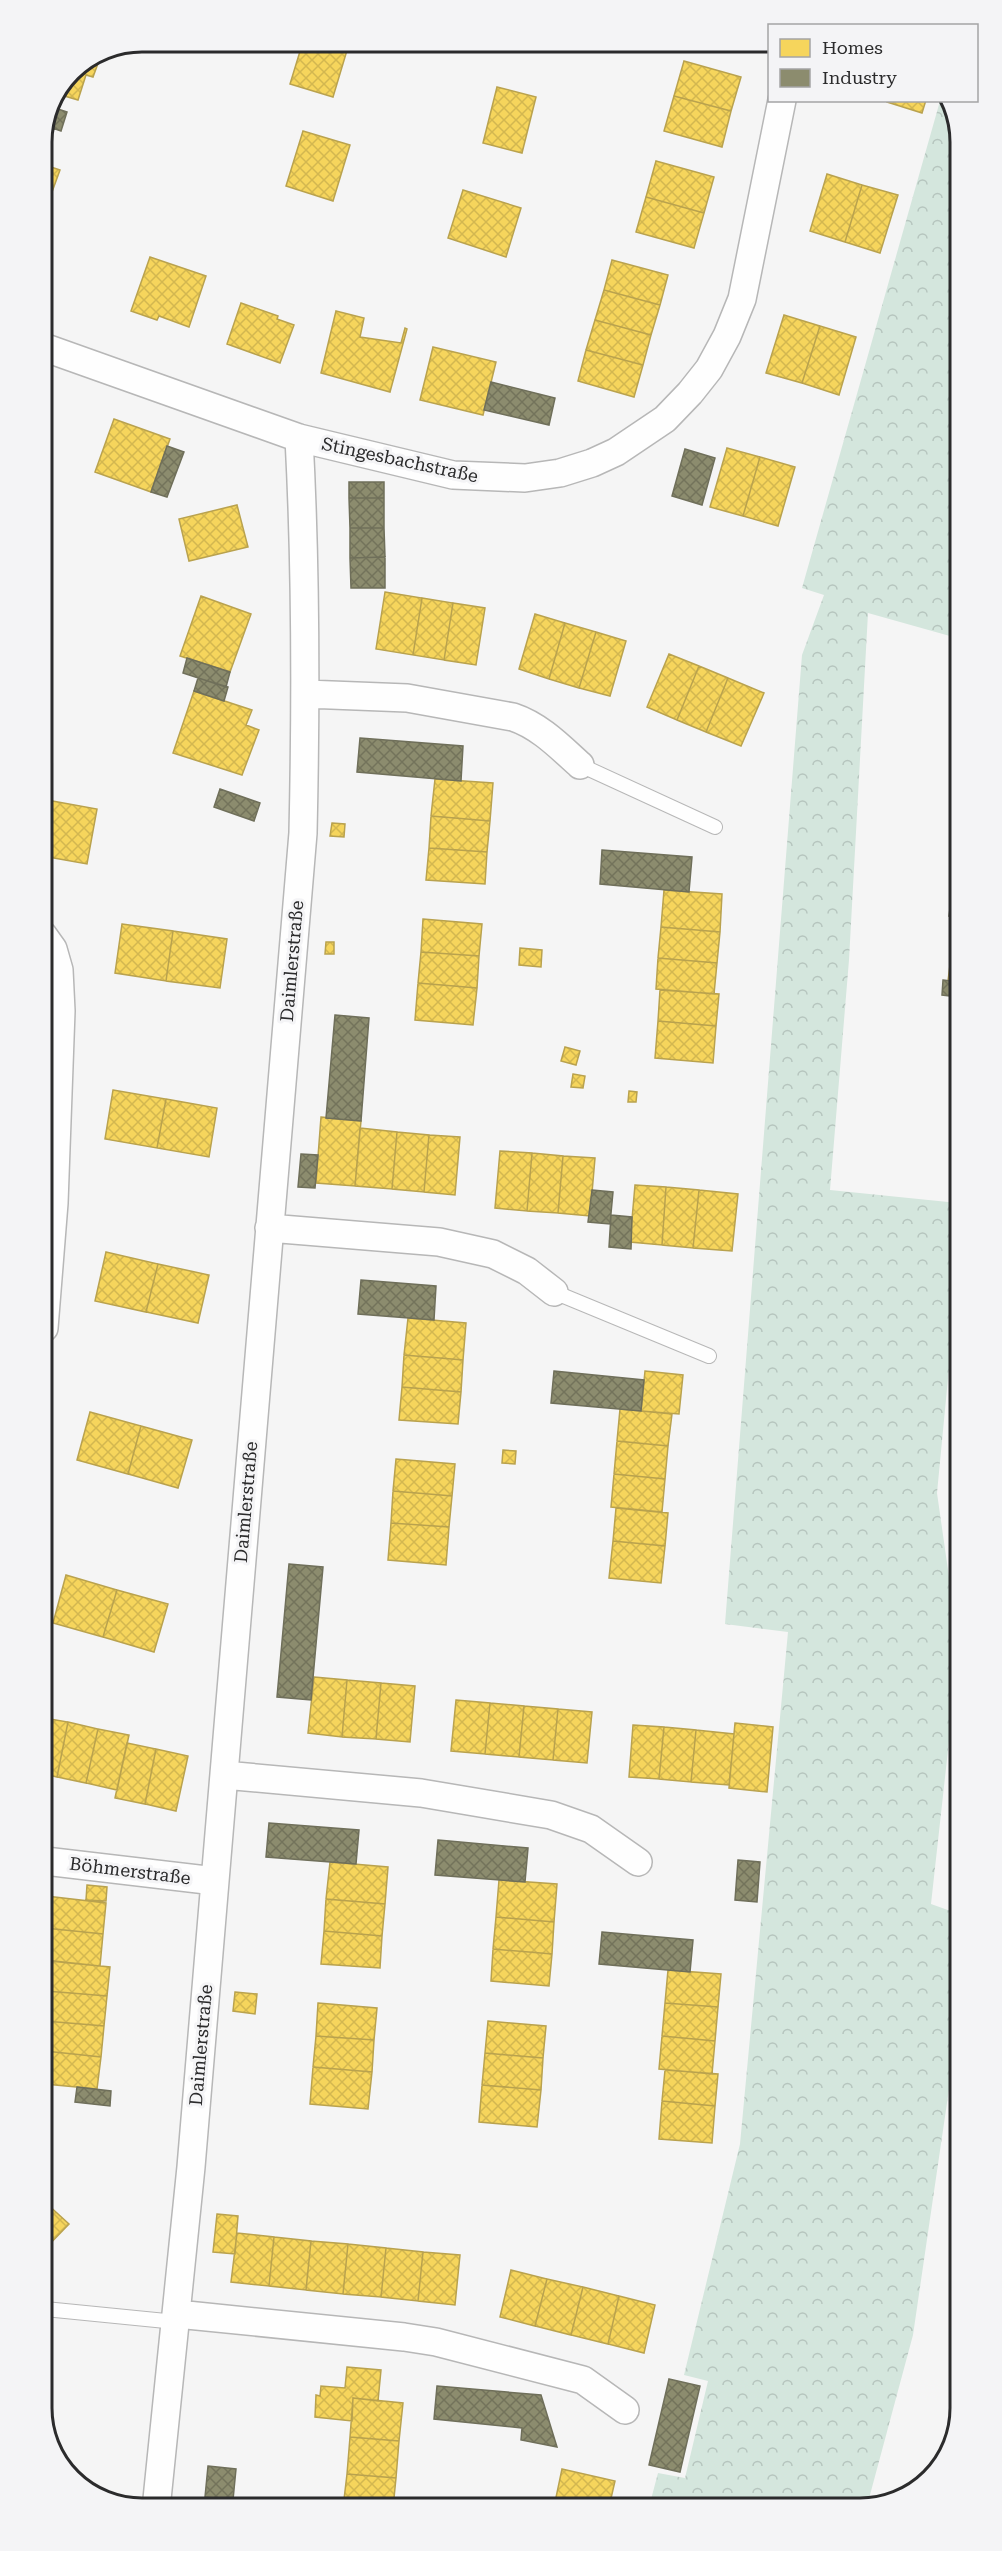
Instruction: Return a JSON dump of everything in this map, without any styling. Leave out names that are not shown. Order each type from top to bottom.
[{"type":"street","name":"Stingesbachstraße","points":[[53,351],[299,438],[453,475],[525,478],[560,473],[592,463],[642,436],[665,418],[690,393],[709,369],[727,336],[742,299],[782,102]]},
{"type":"street","name":"Daimlerstraße","points":[[157,2498],[177,2318],[302,844],[306,694],[305,538],[299,438]]},
{"type":"street","points":[[306,694],[407,698],[513,717],[524,721],[549,737],[580,765]]},
{"type":"street","points":[[53,949],[59,970],[61,1011],[53,1216]]},
{"type":"street","points":[[269,1228],[439,1242],[493,1254],[527,1271],[554,1292]]},
{"type":"street","points":[[224,1775],[421,1793],[551,1815],[591,1829],[638,1862]]},
{"type":"street","name":"Böhmerstraße","points":[[53,1862],[215,1881]]},
{"type":"street","points":[[177,2318],[404,2337],[436,2342],[583,2380],[625,2410]]},
{"type":"lane","points":[[580,765],[715,827]]},
{"type":"lane","points":[[554,1292],[709,1356]]},
{"type":"lane","points":[[53,2310],[177,2318]]},
{"type":"green space","points":[[940,102],[945,113],[950,142],[950,636],[868,613],[849,960],[830,1190],[950,1202],[950,1357],[937,1493],[950,1584],[950,1732],[931,1904],[950,1911],[950,2082],[913,2335],[869,2498],[651,2498],[658,2473],[685,2478],[708,2381],[684,2375],[740,2144],[788,1632],[725,1624],[802,655],[824,595],[802,588]]},
{"type":"building: Homes","points":[[299,53],[346,53],[333,97],[290,84]]},
{"type":"building: Homes","points":[[684,61],[741,77],[731,111],[674,96]]},
{"type":"building: Homes","points":[[97,65],[93,77],[86,75],[78,100],[66,96],[79,79]]},
{"type":"building: Homes","points":[[497,87],[536,97],[522,153],[483,143]]},
{"type":"building: Homes","points":[[674,96],[731,111],[722,147],[664,131]]},
{"type":"building: Homes","points":[[887,102],[925,102],[922,113]]},
{"type":"building: Homes","points":[[303,131],[350,145],[333,201],[286,186]]},
{"type":"building: Homes","points":[[656,161],[714,177],[704,213],[646,197]]},
{"type":"building: Homes","points":[[53,168],[60,170],[53,189]]},
{"type":"building: Homes","points":[[827,174],[862,185],[845,242],[810,231]]},
{"type":"building: Homes","points":[[862,185],[898,195],[880,253],[845,242]]},
{"type":"building: Homes","points":[[463,190],[521,208],[506,257],[448,238]]},
{"type":"building: Homes","points":[[646,197],[704,213],[694,248],[636,232]]},
{"type":"building: Homes","points":[[150,257],[206,276],[189,327],[159,316],[157,320],[131,311]]},
{"type":"building: Homes","points":[[612,260],[668,275],[660,305],[604,290]]},
{"type":"building: Homes","points":[[604,290],[660,305],[651,335],[595,320]]},
{"type":"building: Homes","points":[[241,303],[278,316],[277,319],[294,325],[280,363],[227,344]]},
{"type":"building: Homes","points":[[336,311],[364,318],[360,337],[401,343],[405,328],[407,329],[390,392],[321,373]]},
{"type":"building: Homes","points":[[784,315],[820,326],[802,383],[766,373]]},
{"type":"building: Homes","points":[[595,320],[651,335],[643,365],[586,350]]},
{"type":"building: Homes","points":[[820,326],[856,337],[839,395],[802,383]]},
{"type":"building: Homes","points":[[433,347],[496,362],[483,415],[420,400]]},
{"type":"building: Homes","points":[[586,350],[643,365],[634,397],[578,381]]},
{"type":"building: Homes","points":[[114,419],[170,439],[151,492],[95,472]]},
{"type":"building: Homes","points":[[727,448],[760,457],[743,516],[710,507]]},
{"type":"building: Homes","points":[[760,457],[795,467],[778,526],[743,516]]},
{"type":"building: Homes","points":[[237,505],[248,547],[189,561],[179,519]]},
{"type":"building: Homes","points":[[385,592],[422,598],[413,655],[376,649]]},
{"type":"building: Homes","points":[[201,596],[251,614],[230,672],[180,656]]},
{"type":"building: Homes","points":[[422,598],[453,603],[444,660],[413,655]]},
{"type":"building: Homes","points":[[453,603],[485,608],[476,665],[444,660]]},
{"type":"building: Homes","points":[[535,614],[565,623],[549,679],[519,669]]},
{"type":"building: Homes","points":[[565,623],[596,632],[579,688],[549,679]]},
{"type":"building: Homes","points":[[596,632],[626,641],[610,696],[579,688]]},
{"type":"building: Homes","points":[[669,654],[699,666],[677,720],[647,707]]},
{"type":"building: Homes","points":[[699,666],[728,678],[706,732],[677,720]]},
{"type":"building: Homes","points":[[728,678],[764,693],[741,746],[706,732]]},
{"type":"building: Homes","points":[[194,691],[252,710],[246,725],[259,730],[242,775],[173,753]]},
{"type":"building: Homes","points":[[435,779],[493,783],[490,821],[431,816]]},
{"type":"building: Homes","points":[[53,801],[97,809],[87,864],[53,858]]},
{"type":"building: Homes","points":[[431,816],[490,821],[487,852],[429,848]]},
{"type":"building: Homes","points":[[332,823],[345,824],[344,837],[330,836]]},
{"type":"building: Homes","points":[[429,848],[487,852],[485,884],[426,880]]},
{"type":"building: Homes","points":[[664,890],[722,894],[720,932],[661,927]]},
{"type":"building: Homes","points":[[423,919],[482,924],[479,956],[421,952]]},
{"type":"building: Homes","points":[[122,924],[173,931],[166,981],[115,973]]},
{"type":"building: Homes","points":[[661,927],[720,932],[717,963],[658,958]]},
{"type":"building: Homes","points":[[173,931],[227,939],[220,988],[166,981]]},
{"type":"building: Homes","points":[[326,942],[334,942],[334,954],[325,954]]},
{"type":"building: Homes","points":[[520,948],[542,950],[541,967],[519,965]]},
{"type":"building: Homes","points":[[421,952],[479,956],[477,988],[418,983]]},
{"type":"building: Homes","points":[[658,958],[717,963],[714,994],[656,989]]},
{"type":"building: Homes","points":[[418,983],[477,988],[473,1025],[415,1020]]},
{"type":"building: Homes","points":[[660,990],[719,994],[716,1026],[658,1021]]},
{"type":"building: Homes","points":[[658,1021],[716,1026],[713,1063],[655,1058]]},
{"type":"building: Homes","points":[[565,1047],[580,1051],[576,1065],[561,1061]]},
{"type":"building: Homes","points":[[573,1074],[585,1076],[583,1088],[571,1087]]},
{"type":"building: Homes","points":[[113,1090],[166,1099],[157,1148],[105,1139]]},
{"type":"building: Homes","points":[[629,1091],[637,1092],[636,1102],[628,1102]]},
{"type":"building: Homes","points":[[166,1099],[217,1108],[209,1157],[157,1148]]},
{"type":"building: Homes","points":[[321,1117],[361,1121],[355,1186],[316,1183]]},
{"type":"building: Homes","points":[[360,1128],[397,1132],[392,1189],[355,1186]]},
{"type":"building: Homes","points":[[397,1132],[429,1135],[424,1192],[392,1189]]},
{"type":"building: Homes","points":[[429,1135],[460,1137],[455,1195],[424,1192]]},
{"type":"building: Homes","points":[[500,1151],[532,1153],[527,1211],[495,1208]]},
{"type":"building: Homes","points":[[532,1153],[563,1156],[558,1213],[527,1211]]},
{"type":"building: Homes","points":[[563,1156],[595,1158],[590,1216],[558,1213]]},
{"type":"building: Homes","points":[[635,1185],[666,1187],[662,1245],[630,1242]]},
{"type":"building: Homes","points":[[666,1187],[699,1190],[693,1248],[662,1245]]},
{"type":"building: Homes","points":[[699,1190],[738,1194],[732,1251],[693,1248]]},
{"type":"building: Homes","points":[[106,1252],[158,1264],[146,1312],[95,1301]]},
{"type":"building: Homes","points":[[158,1264],[209,1275],[198,1323],[146,1312]]},
{"type":"building: Homes","points":[[408,1318],[466,1323],[463,1360],[404,1355]]},
{"type":"building: Homes","points":[[404,1355],[463,1360],[461,1392],[402,1387]]},
{"type":"building: Homes","points":[[645,1371],[683,1375],[679,1414],[641,1411]]},
{"type":"building: Homes","points":[[402,1387],[461,1392],[458,1424],[399,1420]]},
{"type":"building: Homes","points":[[620,1409],[672,1414],[668,1446],[617,1441]]},
{"type":"building: Homes","points":[[90,1412],[141,1426],[128,1474],[77,1460]]},
{"type":"building: Homes","points":[[141,1426],[192,1440],[178,1488],[128,1474]]},
{"type":"building: Homes","points":[[617,1441],[668,1446],[665,1479],[614,1474]]},
{"type":"building: Homes","points":[[503,1450],[516,1451],[515,1464],[502,1463]]},
{"type":"building: Homes","points":[[396,1459],[455,1464],[452,1496],[393,1491]]},
{"type":"building: Homes","points":[[614,1474],[665,1479],[662,1512],[611,1507]]},
{"type":"building: Homes","points":[[393,1491],[452,1496],[449,1527],[391,1523]]},
{"type":"building: Homes","points":[[616,1508],[668,1513],[665,1546],[613,1541]]},
{"type":"building: Homes","points":[[391,1523],[449,1527],[446,1565],[388,1560]]},
{"type":"building: Homes","points":[[613,1541],[665,1546],[661,1583],[609,1578]]},
{"type":"building: Homes","points":[[66,1575],[117,1590],[103,1637],[53,1623]]},
{"type":"building: Homes","points":[[117,1590],[168,1604],[154,1652],[103,1637]]},
{"type":"building: Homes","points":[[314,1677],[347,1680],[342,1737],[308,1733]]},
{"type":"building: Homes","points":[[347,1680],[381,1683],[376,1739],[342,1737]]},
{"type":"building: Homes","points":[[381,1683],[415,1686],[410,1742],[376,1739]]},
{"type":"building: Homes","points":[[456,1700],[490,1703],[485,1754],[451,1751]]},
{"type":"building: Homes","points":[[490,1703],[524,1706],[519,1757],[485,1754]]},
{"type":"building: Homes","points":[[524,1706],[558,1709],[553,1760],[519,1757]]},
{"type":"building: Homes","points":[[558,1709],[592,1712],[587,1763],[553,1760]]},
{"type":"building: Homes","points":[[53,1720],[68,1722],[57,1777],[53,1776]]},
{"type":"building: Homes","points":[[68,1722],[98,1729],[86,1783],[57,1777]]},
{"type":"building: Homes","points":[[735,1723],[773,1727],[767,1792],[729,1788]]},
{"type":"building: Homes","points":[[633,1725],[664,1727],[659,1779],[629,1777]]},
{"type":"building: Homes","points":[[664,1727],[696,1730],[691,1782],[659,1779]]},
{"type":"building: Homes","points":[[98,1729],[129,1735],[117,1790],[86,1783]]},
{"type":"building: Homes","points":[[696,1730],[734,1734],[729,1785],[691,1782]]},
{"type":"building: Homes","points":[[127,1743],[156,1749],[145,1804],[115,1798]]},
{"type":"building: Homes","points":[[156,1749],[188,1756],[176,1811],[145,1804]]},
{"type":"building: Homes","points":[[330,1862],[388,1867],[385,1904],[326,1899]]},
{"type":"building: Homes","points":[[499,1880],[557,1884],[554,1922],[496,1917]]},
{"type":"building: Homes","points":[[87,1885],[107,1887],[106,1901],[86,1900]]},
{"type":"building: Homes","points":[[53,1897],[106,1903],[103,1934],[53,1929]]},
{"type":"building: Homes","points":[[326,1899],[385,1904],[382,1936],[324,1931]]},
{"type":"building: Homes","points":[[496,1917],[554,1922],[552,1954],[493,1949]]},
{"type":"building: Homes","points":[[53,1929],[103,1934],[100,1966],[53,1961]]},
{"type":"building: Homes","points":[[324,1931],[382,1936],[380,1968],[321,1964]]},
{"type":"building: Homes","points":[[493,1949],[552,1954],[549,1986],[491,1981]]},
{"type":"building: Homes","points":[[53,1961],[110,1967],[107,1996],[53,1992]]},
{"type":"building: Homes","points":[[668,1970],[721,1974],[718,2007],[665,2003]]},
{"type":"building: Homes","points":[[53,1992],[107,1996],[104,2026],[53,2022]]},
{"type":"building: Homes","points":[[235,1992],[257,1994],[255,2014],[233,2011]]},
{"type":"building: Homes","points":[[318,2003],[377,2008],[374,2040],[316,2036]]},
{"type":"building: Homes","points":[[665,2003],[718,2007],[715,2041],[662,2036]]},
{"type":"building: Homes","points":[[488,2021],[546,2026],[543,2058],[485,2053]]},
{"type":"building: Homes","points":[[53,2022],[104,2026],[101,2057],[53,2052]]},
{"type":"building: Homes","points":[[316,2036],[374,2040],[372,2072],[313,2067]]},
{"type":"building: Homes","points":[[662,2036],[715,2041],[712,2074],[659,2069]]},
{"type":"building: Homes","points":[[53,2052],[101,2057],[97,2089],[53,2085]]},
{"type":"building: Homes","points":[[485,2053],[543,2058],[541,2090],[482,2085]]},
{"type":"building: Homes","points":[[313,2067],[372,2072],[368,2109],[310,2104]]},
{"type":"building: Homes","points":[[665,2070],[718,2074],[715,2106],[662,2101]]},
{"type":"building: Homes","points":[[482,2085],[541,2090],[537,2127],[479,2122]]},
{"type":"building: Homes","points":[[662,2101],[715,2106],[712,2143],[659,2139]]},
{"type":"building: Homes","points":[[53,2209],[69,2224],[53,2241]]},
{"type":"building: Homes","points":[[217,2214],[238,2216],[235,2254],[213,2252]]},
{"type":"building: Homes","points":[[237,2233],[274,2237],[269,2286],[231,2282]]},
{"type":"building: Homes","points":[[274,2237],[311,2241],[306,2290],[269,2286]]},
{"type":"building: Homes","points":[[311,2241],[348,2244],[343,2294],[306,2290]]},
{"type":"building: Homes","points":[[348,2244],[386,2248],[381,2297],[343,2294]]},
{"type":"building: Homes","points":[[386,2248],[423,2252],[418,2301],[381,2297]]},
{"type":"building: Homes","points":[[423,2252],[460,2255],[455,2305],[418,2301]]},
{"type":"building: Homes","points":[[511,2270],[547,2279],[535,2326],[500,2317]]},
{"type":"building: Homes","points":[[547,2279],[583,2287],[571,2335],[535,2326]]},
{"type":"building: Homes","points":[[583,2287],[619,2296],[608,2344],[571,2335]]},
{"type":"building: Homes","points":[[619,2296],[655,2305],[644,2353],[608,2344]]},
{"type":"building: Homes","points":[[347,2367],[381,2370],[378,2401],[353,2398],[352,2421],[315,2417],[316,2395],[320,2396],[321,2386],[345,2388]]},
{"type":"building: Homes","points":[[353,2398],[403,2403],[399,2441],[350,2437]]},
{"type":"building: Homes","points":[[350,2437],[399,2441],[396,2478],[347,2474]]},
{"type":"building: Homes","points":[[562,2469],[615,2481],[611,2498],[556,2498]]},
{"type":"building: Homes","points":[[347,2474],[396,2478],[394,2498],[344,2498]]},
{"type":"building: Industry","points":[[60,110],[67,112],[61,131],[54,129]]},
{"type":"building: Industry","points":[[491,382],[555,398],[549,425],[484,410]]},
{"type":"building: Industry","points":[[167,446],[184,452],[167,497],[151,492]]},
{"type":"building: Industry","points":[[685,449],[715,458],[702,505],[672,496]]},
{"type":"building: Industry","points":[[349,482],[384,482],[384,498],[349,498]]},
{"type":"building: Industry","points":[[349,498],[384,498],[384,528],[350,528]]},
{"type":"building: Industry","points":[[350,528],[384,528],[385,557],[350,558]]},
{"type":"building: Industry","points":[[385,557],[385,588],[351,588],[350,558]]},
{"type":"building: Industry","points":[[187,658],[230,672],[226,687],[183,673]]},
{"type":"building: Industry","points":[[198,678],[228,687],[224,701],[194,691]]},
{"type":"building: Industry","points":[[360,738],[463,746],[461,781],[357,772]]},
{"type":"building: Industry","points":[[220,789],[260,803],[254,821],[214,807]]},
{"type":"building: Industry","points":[[602,850],[692,857],[689,892],[600,884]]},
{"type":"building: Industry","points":[[943,980],[950,981],[950,996],[942,995]]},
{"type":"building: Industry","points":[[335,1015],[369,1018],[361,1121],[326,1118]]},
{"type":"building: Industry","points":[[301,1154],[318,1155],[315,1188],[298,1187]]},
{"type":"building: Industry","points":[[592,1190],[613,1192],[610,1224],[588,1222]]},
{"type":"building: Industry","points":[[611,1215],[632,1217],[631,1249],[609,1247]]},
{"type":"building: Industry","points":[[361,1280],[436,1286],[434,1320],[358,1314]]},
{"type":"building: Industry","points":[[554,1371],[644,1380],[641,1411],[551,1403]]},
{"type":"building: Industry","points":[[289,1564],[323,1567],[311,1700],[277,1697]]},
{"type":"building: Industry","points":[[269,1823],[359,1830],[356,1864],[266,1857]]},
{"type":"building: Industry","points":[[438,1840],[528,1848],[525,1882],[435,1875]]},
{"type":"building: Industry","points":[[738,1860],[760,1862],[757,1902],[735,1900]]},
{"type":"building: Industry","points":[[602,1932],[693,1940],[690,1972],[599,1964]]},
{"type":"building: Industry","points":[[77,2087],[111,2091],[110,2106],[75,2102]]},
{"type":"building: Industry","points":[[669,2379],[700,2386],[680,2472],[649,2465]]},
{"type":"building: Industry","points":[[437,2386],[541,2395],[557,2447],[521,2440],[522,2428],[434,2419]]},
{"type":"building: Industry","points":[[208,2466],[236,2469],[233,2498],[205,2497]]}]
